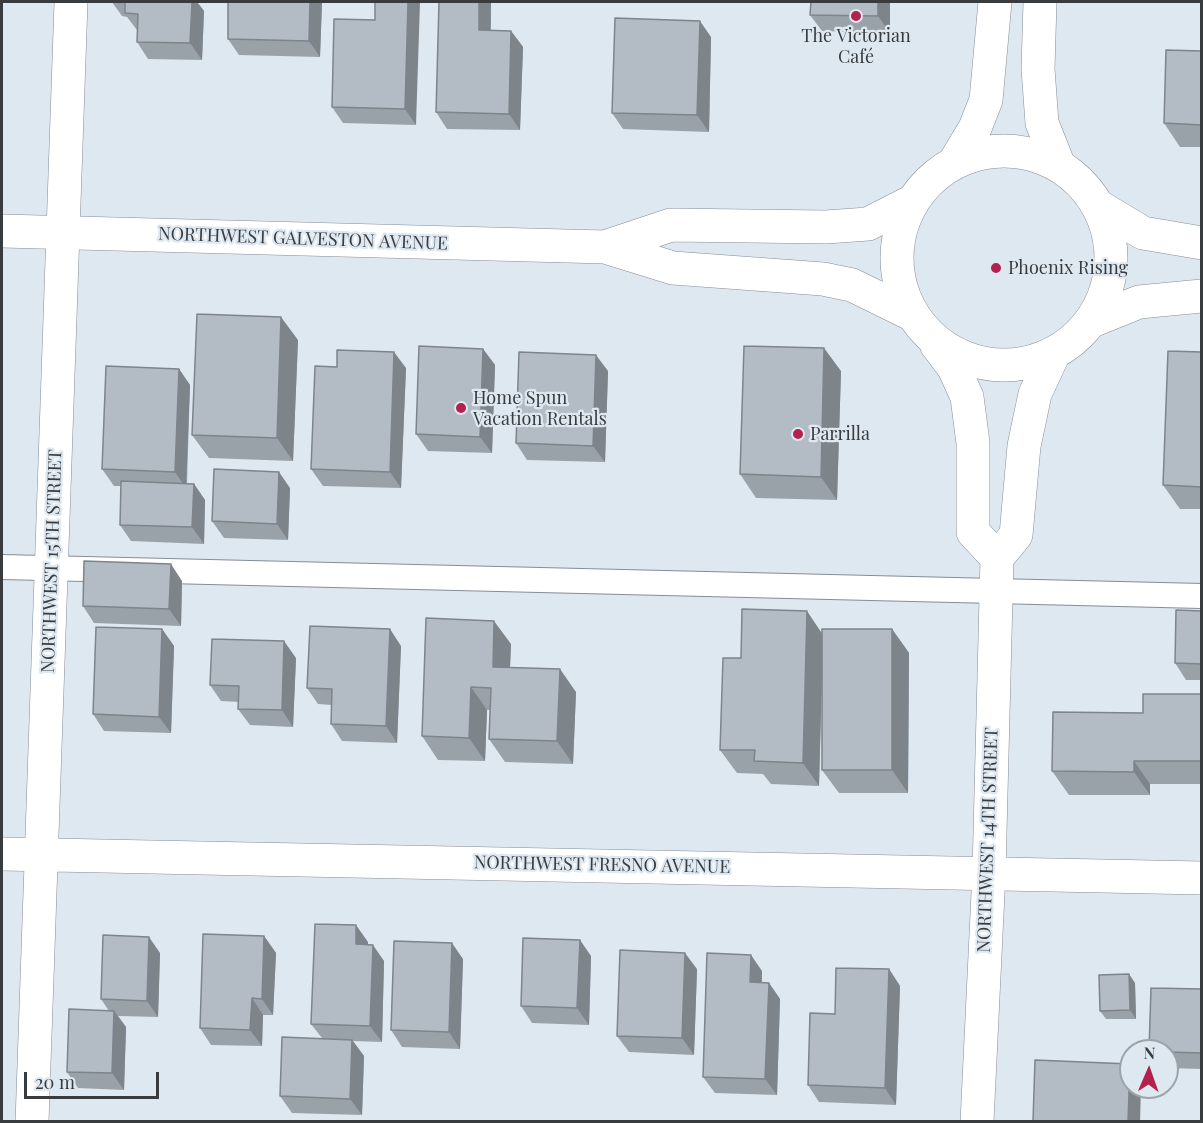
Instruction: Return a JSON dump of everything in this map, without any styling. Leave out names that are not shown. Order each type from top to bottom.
[{"type":"street","name":"NORTHWEST 15TH STREET","points":[[32,1122],[65,232],[71,2]]},
{"type":"street","points":[[954,163],[975,128],[986,100],[995,2]]},
{"type":"street","points":[[1040,2],[1038,69],[1042,123],[1059,166]]},
{"type":"street","points":[[1008,150],[1035,155],[1059,166],[1081,183],[1098,206],[1109,232],[1112,263],[1106,294],[1092,321],[1074,340],[1053,355],[1035,394],[1024,446],[1016,535],[996,574],[973,532],[974,443],[968,397],[954,368],[920,325],[900,287],[896,257],[900,227],[913,201],[931,179],[954,163],[981,153],[1008,150]]},
{"type":"street","name":"NORTHWEST GALVESTON AVENUE","points":[[605,247],[671,225],[826,227],[868,224],[913,201]]},
{"type":"street","points":[[1098,206],[1143,233],[1202,243]]},
{"type":"street","name":"NORTHWEST GALVESTON AVENUE","points":[[2,231],[605,247],[673,268],[823,279],[852,285],[920,325],[959,356],[992,366],[1028,363],[1053,355]]},
{"type":"street","points":[[1092,321],[1139,302],[1202,296]]},
{"type":"street","name":"NORTHWEST 14TH STREET","points":[[977,1122],[989,872],[996,574]]},
{"type":"street","name":"NORTHWEST FRESNO AVENUE","points":[[2,854],[989,872],[1202,879]]},
{"type":"lane","points":[[2,567],[996,574],[1202,596]]},
{"type":"building","points":[[125,2],[192,2],[190,43],[137,42],[138,14],[125,13]]},
{"type":"building","points":[[228,2],[310,2],[309,41],[228,39]]},
{"type":"building","points":[[375,2],[408,2],[405,109],[332,107],[334,19],[375,20]]},
{"type":"building","points":[[439,2],[479,2],[479,30],[511,31],[509,114],[436,112]]},
{"type":"building","points":[[811,2],[878,2],[878,16],[810,15]]},
{"type":"building","points":[[615,18],[700,21],[697,115],[612,113]]},
{"type":"building","points":[[1166,50],[1202,51],[1202,125],[1164,123]]},
{"type":"building","points":[[197,314],[281,317],[277,438],[192,435]]},
{"type":"building","name":"Home Spun Vacation Rentals","points":[[419,346],[483,349],[480,437],[416,434]]},
{"type":"building","name":"Parrilla","points":[[744,346],[824,348],[821,477],[740,474]]},
{"type":"building","points":[[337,350],[394,352],[390,472],[311,469],[315,366],[337,367]]},
{"type":"building","points":[[1168,351],[1202,352],[1202,487],[1163,485]]},
{"type":"building","points":[[519,352],[596,355],[593,446],[516,443]]},
{"type":"building","points":[[106,366],[179,369],[175,472],[102,469]]},
{"type":"building","points":[[214,469],[279,472],[277,524],[212,521]]},
{"type":"building","points":[[121,481],[194,484],[192,527],[120,525]]},
{"type":"building","points":[[84,561],[171,564],[169,609],[83,606]]},
{"type":"building","points":[[742,609],[807,611],[803,763],[754,761],[755,750],[720,750],[723,658],[741,658]]},
{"type":"building","points":[[1176,610],[1202,611],[1202,664],[1175,663]]},
{"type":"building","points":[[426,618],[494,621],[493,667],[560,669],[557,741],[489,739],[491,688],[471,687],[469,738],[422,736]]},
{"type":"building","points":[[310,626],[390,629],[386,726],[331,724],[332,689],[307,688]]},
{"type":"building","points":[[96,627],[162,629],[159,717],[93,714]]},
{"type":"building","points":[[822,629],[892,629],[892,770],[822,770]]},
{"type":"building","points":[[212,639],[284,641],[282,710],[238,709],[239,686],[210,685]]},
{"type":"building","points":[[1143,694],[1202,694],[1202,761],[1134,761],[1134,772],[1052,771],[1053,712],[1143,713]]},
{"type":"building","points":[[315,924],[356,925],[356,944],[373,945],[370,1026],[311,1024]]},
{"type":"building","points":[[203,934],[264,936],[262,999],[252,998],[250,1030],[200,1028]]},
{"type":"building","points":[[103,935],[149,937],[147,1001],[101,999]]},
{"type":"building","points":[[523,938],[580,940],[577,1008],[521,1006]]},
{"type":"building","points":[[394,941],[452,943],[449,1032],[391,1030]]},
{"type":"building","points":[[620,950],[685,953],[682,1038],[617,1036]]},
{"type":"building","points":[[707,953],[751,955],[750,982],[769,983],[765,1079],[703,1077]]},
{"type":"building","points":[[836,968],[889,969],[885,1088],[808,1085],[810,1013],[835,1014]]},
{"type":"building","points":[[1129,974],[1130,1010],[1100,1011],[1099,975]]},
{"type":"building","points":[[1151,988],[1202,989],[1202,1053],[1179,1052],[1179,1039],[1149,1039]]},
{"type":"building","points":[[69,1009],[114,1011],[112,1073],[67,1072]]},
{"type":"building","points":[[282,1037],[352,1040],[350,1099],[280,1096]]},
{"type":"building","points":[[1035,1060],[1119,1064],[1119,1099],[1129,1099],[1128,1122],[1033,1121]]},
{"type":"place","name":"The Victorian Café","points":[[856,16]]},
{"type":"place","name":"Phoenix Rising","points":[[996,268]]},
{"type":"place","name":"Home Spun Vacation Rentals","points":[[461,408]]},
{"type":"place","name":"Parrilla","points":[[798,434]]}]
